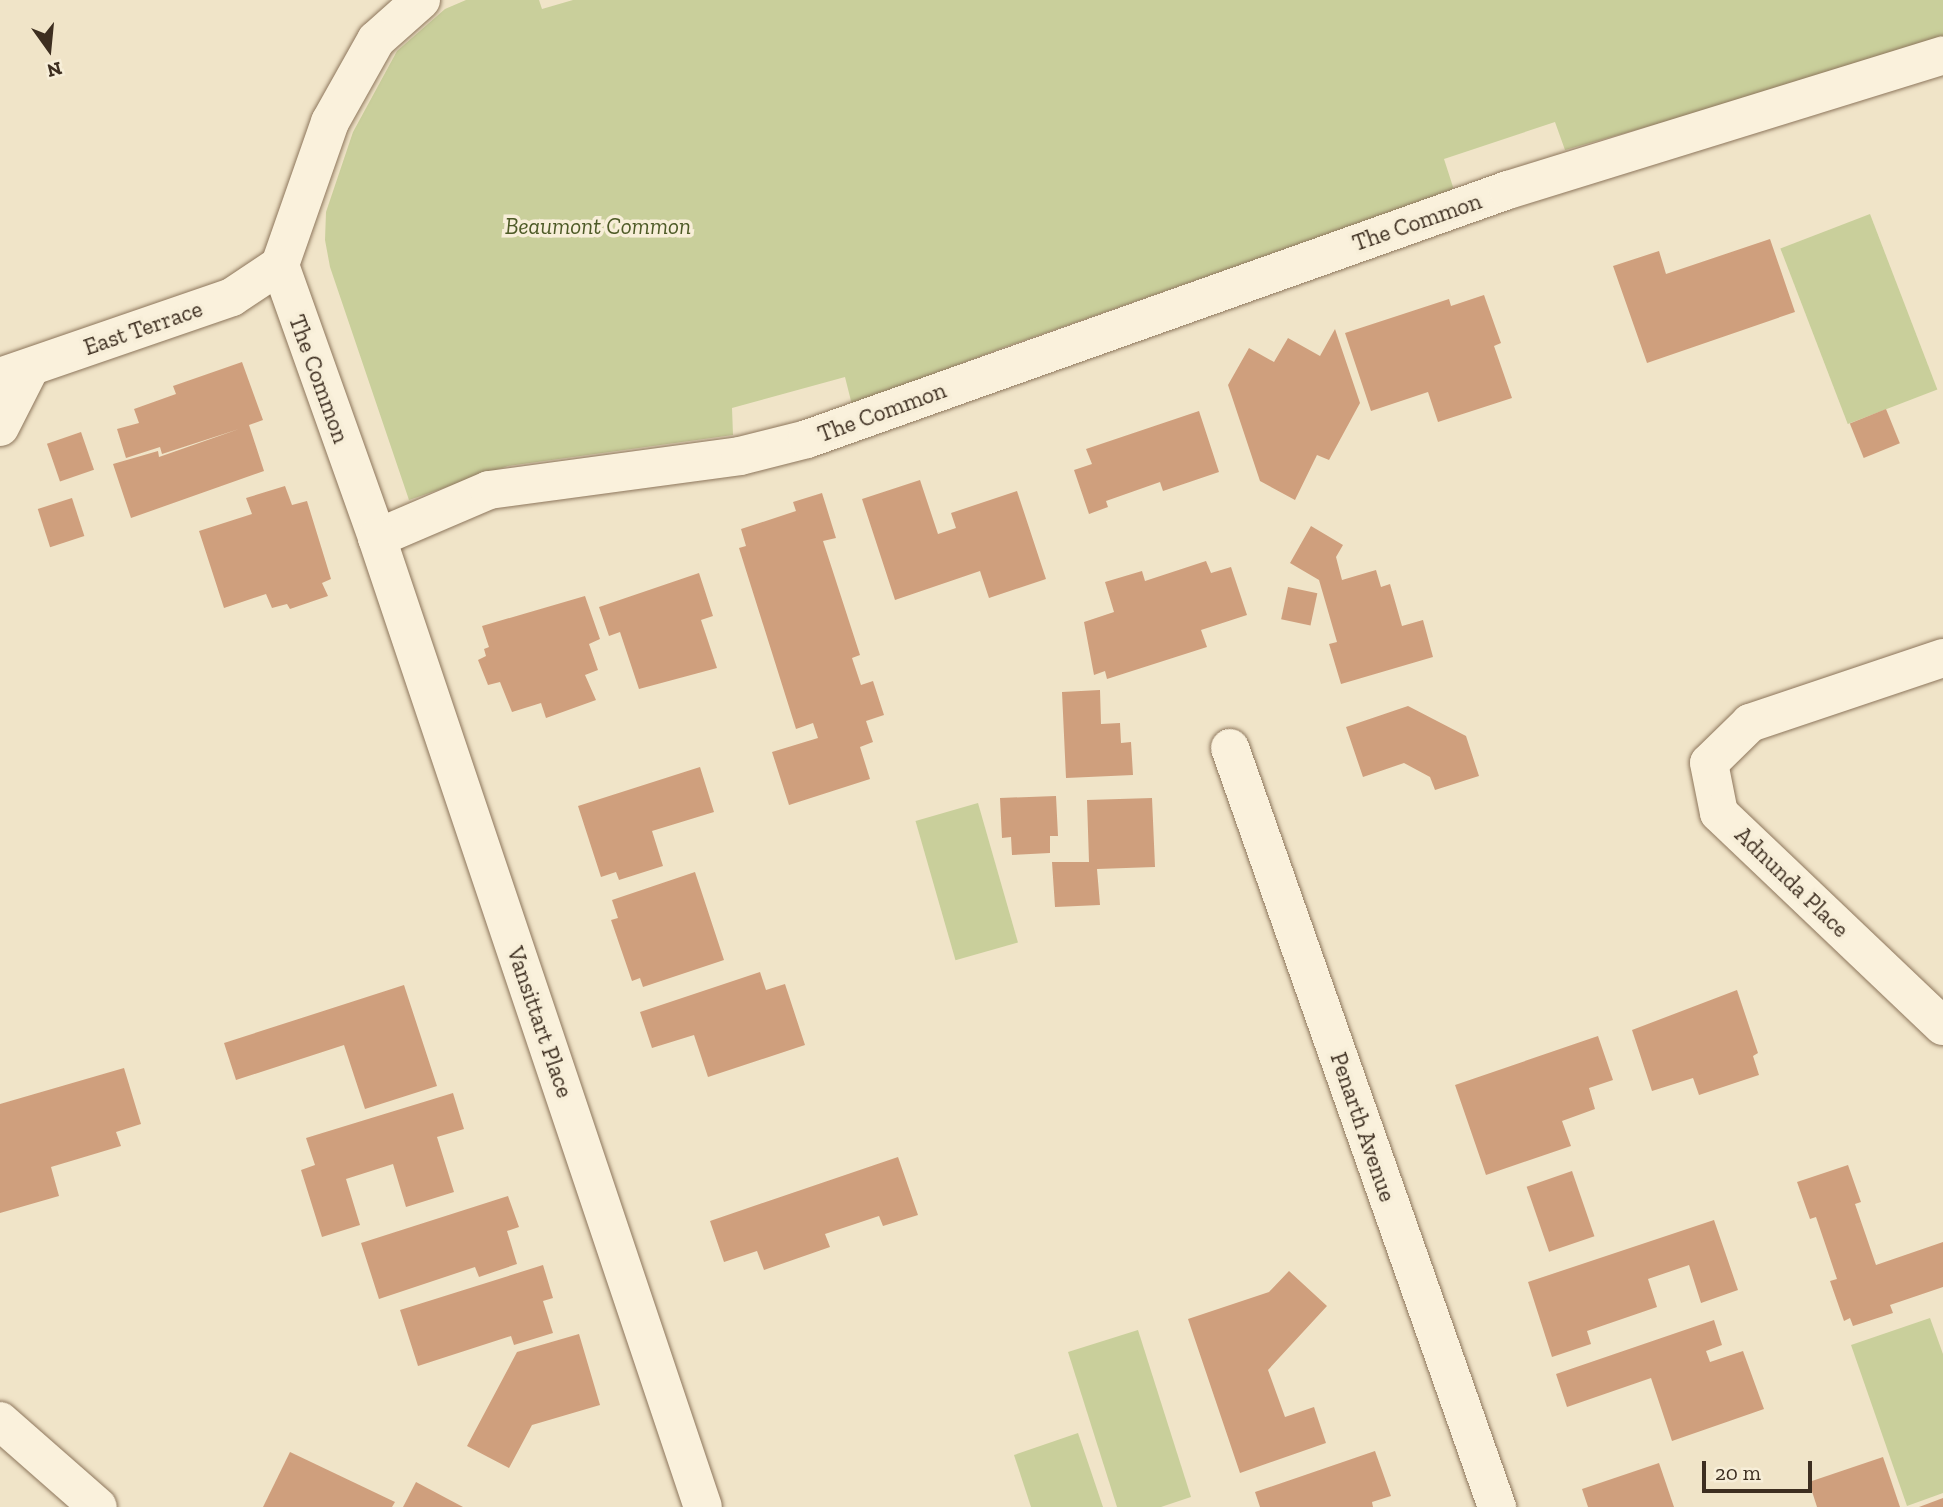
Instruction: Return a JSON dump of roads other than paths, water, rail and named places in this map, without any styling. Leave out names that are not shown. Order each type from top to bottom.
[{"type":"street","points":[[280,265],[330,122],[376,40],[421,0]]},
{"type":"street","name":"The Common","points":[[280,265],[377,538],[489,490],[740,456],[807,439],[1508,190],[1943,55]]},
{"type":"street","name":"East Terrace","points":[[15,373],[232,297],[280,265]]},
{"type":"street","points":[[0,427],[15,373]]},
{"type":"street","name":"Vansittart Place","points":[[377,538],[703,1507]]},
{"type":"street","name":"Adnunda Place","points":[[1943,658],[1751,723],[1709,762],[1719,813],[1943,1026]]},
{"type":"street","name":"Penarth Avenue","points":[[1230,748],[1497,1507]]},
{"type":"street","points":[[0,1421],[98,1507]]},
{"type":"park label","name":"Beaumont Common","points":[[598,226]]}]
